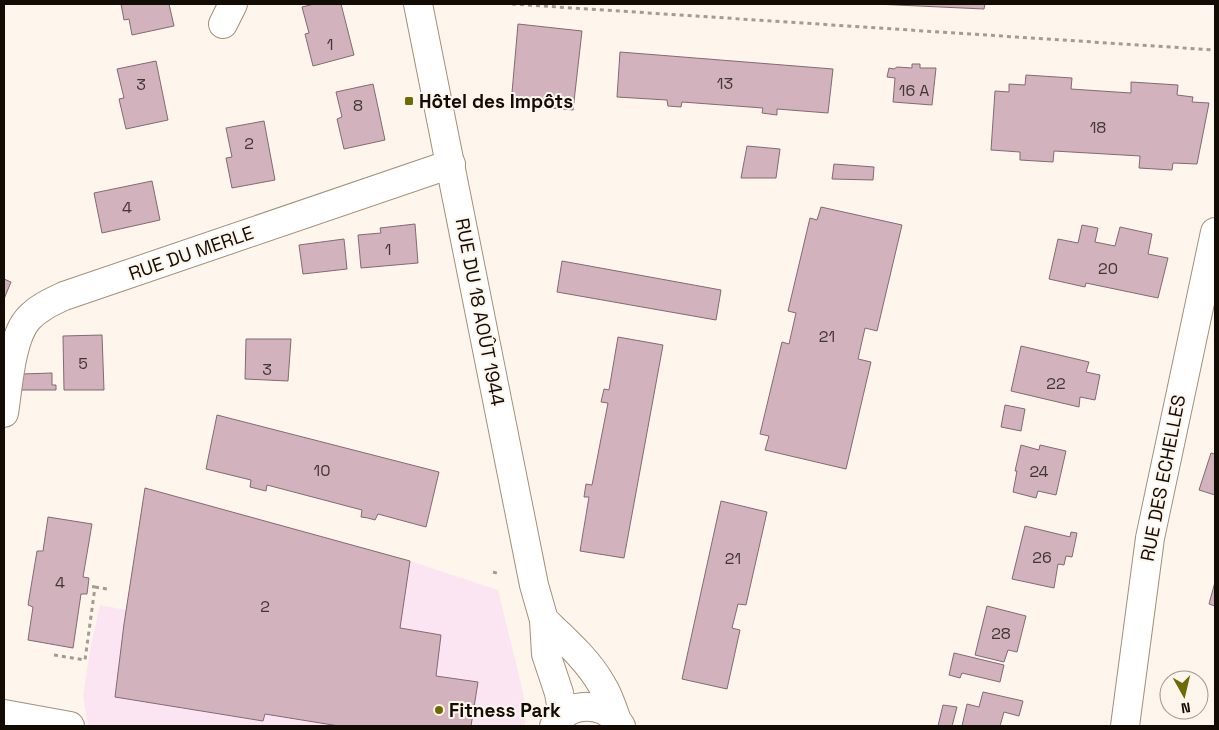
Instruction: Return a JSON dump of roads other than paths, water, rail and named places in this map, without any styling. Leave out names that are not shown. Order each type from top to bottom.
[{"type":"street","name":"RUE DU 18 AOÛT 1944","points":[[418,4],[534,585],[544,620],[546,654],[559,693],[558,721]]},
{"type":"street","name":"RUE DU MERLE","points":[[4,413],[15,349],[21,330],[26,321],[35,312],[48,304],[89,288],[451,164]]},
{"type":"street","name":"RUE DES ECHELLES","points":[[1125,726],[1150,538],[1215,232]]},
{"type":"street","points":[[544,620],[574,649],[597,677],[608,696],[619,724]]},
{"type":"street","points":[[558,721],[571,710],[586,706],[603,710],[619,724]]},
{"type":"street","points":[[4,714],[70,726]]},
{"type":"place","name":"Hôtel des Impôts","points":[[409,101]]},
{"type":"place","name":"Fitness Park","points":[[439,710]]}]
